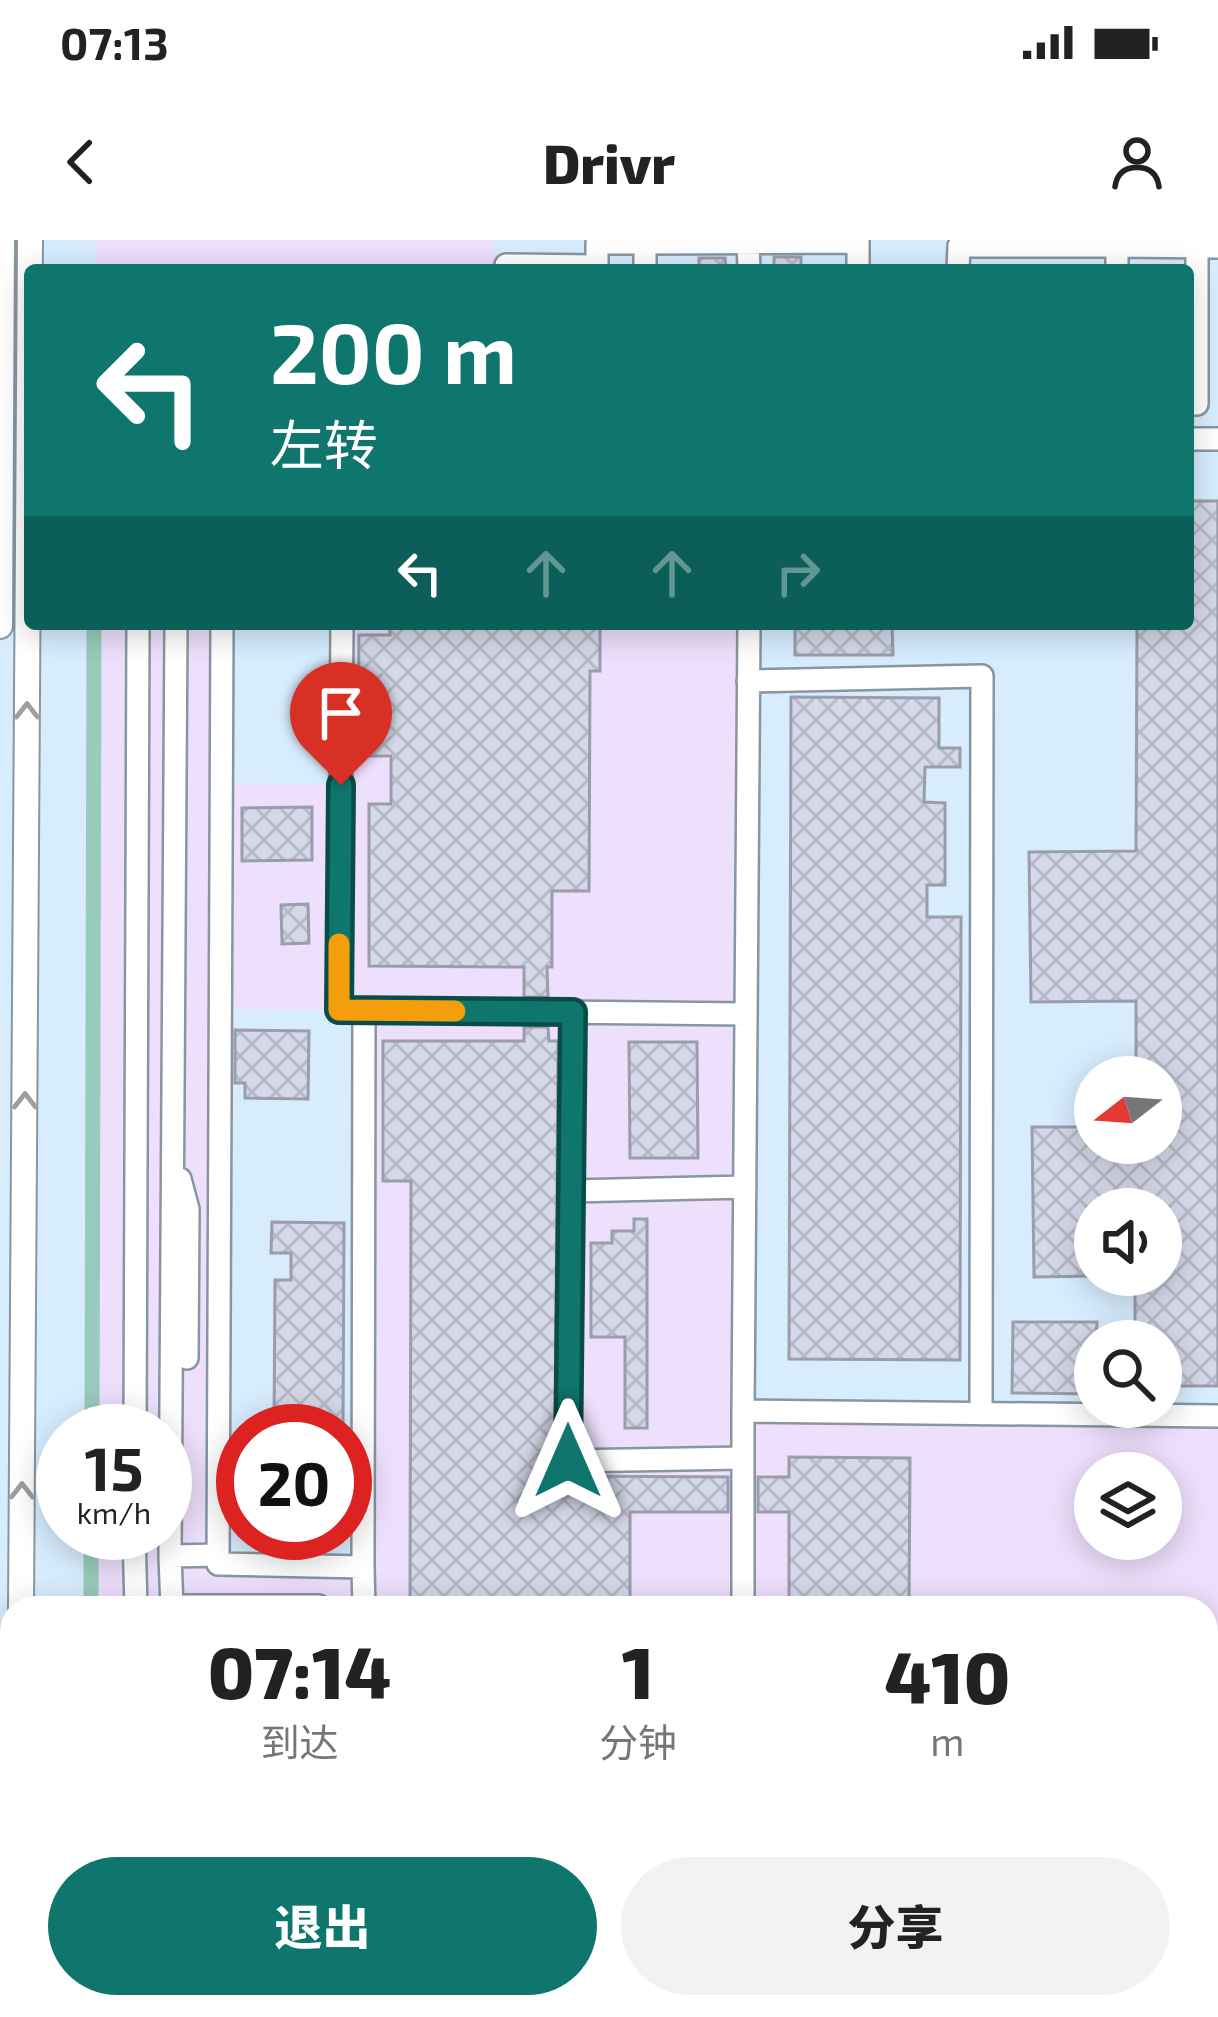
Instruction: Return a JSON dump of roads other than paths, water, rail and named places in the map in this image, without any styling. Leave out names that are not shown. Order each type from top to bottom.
[{"type":"main road","points":[[0,626],[2,240]]},
{"type":"main road","points":[[21,1596],[28,630]]},
{"type":"lane","points":[[597,264],[597,242],[748,241],[858,242],[858,264]]},
{"type":"lane","points":[[958,264],[958,246],[1078,246],[1117,258],[1156,258],[1208,247],[1194,404]]},
{"type":"lane","points":[[1000,246],[1000,264]]},
{"type":"lane","points":[[1038,246],[1038,264]]},
{"type":"lane","points":[[1078,246],[1078,264]]},
{"type":"lane","points":[[135,1404],[138,630]]},
{"type":"lane","points":[[176,630],[177,1404]]},
{"type":"lane","points":[[219,1404],[222,630]]},
{"type":"lane","points":[[342,630],[339,1010],[746,1013]]},
{"type":"lane","points":[[743,1596],[749,630]]},
{"type":"lane","points":[[748,681],[982,676],[981,1414]]},
{"type":"lane","points":[[363,1596],[364,1010]]},
{"type":"lane","points":[[573,1012],[568,1461],[743,1458]]},
{"type":"lane","points":[[571,1191],[745,1187]]},
{"type":"lane","points":[[179,1357],[219,1359]]},
{"type":"lane","points":[[743,1411],[1218,1416]]},
{"type":"lane","points":[[135,1560],[136,1596]]},
{"type":"lane","points":[[170,1560],[172,1596]]},
{"type":"lane","points":[[218,1560],[218,1564],[362,1567]]},
{"type":"lane","points":[[319,1596],[320,1566]]},
{"type":"waterway","points":[[92,1404],[94,630]]},
{"type":"waterway","points":[[91,1560],[91,1596]]}]
